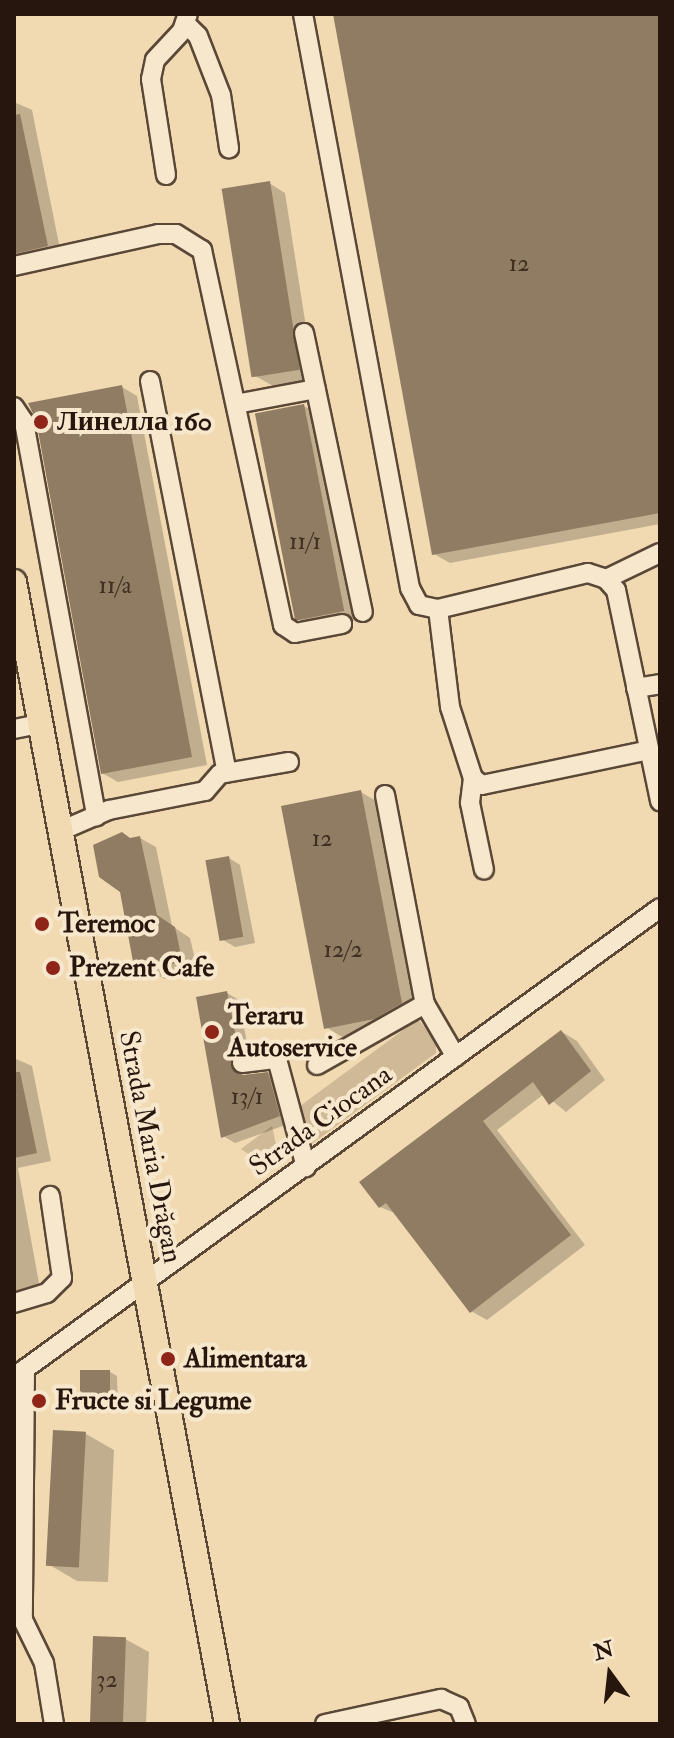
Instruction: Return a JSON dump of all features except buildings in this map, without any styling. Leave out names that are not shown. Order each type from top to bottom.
[{"type":"main road","name":"Strada Maria Drăgan","points":[[14,582],[58,832],[147,1285],[227,1724]]},
{"type":"street","points":[[303,14],[410,588],[419,605],[438,609],[588,573],[606,579],[616,590],[660,801]]},
{"type":"street","points":[[166,175],[151,79],[155,60],[186,18],[198,36],[221,95],[229,148]]},
{"type":"street","points":[[14,266],[158,234],[191,240],[202,250],[283,625],[295,633],[342,624]]},
{"type":"street","points":[[304,333],[363,612]]},
{"type":"street","points":[[150,381],[227,773]]},
{"type":"street","points":[[236,404],[316,389]]},
{"type":"street","points":[[14,407],[24,422],[96,816]]},
{"type":"street","points":[[606,579],[660,553]]},
{"type":"street","points":[[438,609],[450,707],[473,778],[470,803],[484,870]]},
{"type":"street","points":[[636,688],[660,684]]},
{"type":"street","points":[[14,729],[40,724]]},
{"type":"street","points":[[473,778],[493,787],[649,750]]},
{"type":"street","points":[[58,832],[96,816],[205,791],[227,773],[289,762]]},
{"type":"street","points":[[385,795],[425,1004],[456,1057]]},
{"type":"street","name":"Strada Ciocana","points":[[20,1373],[147,1285],[660,908]]},
{"type":"street","points":[[317,1065],[425,1004]]},
{"type":"street","points":[[242,1063],[277,1059],[306,1167]]},
{"type":"street","points":[[14,1303],[47,1293],[62,1278],[50,1196]]},
{"type":"street","points":[[20,1373],[23,1620],[44,1663],[54,1724]]},
{"type":"street","points":[[325,1724],[441,1699],[459,1707],[466,1724]]},
{"type":"shaded area","points":[[418,1019],[436,1042],[436,1053],[306,1148],[296,1109]]},
{"type":"shaded area","points":[[272,1126],[277,1149],[260,1162],[241,1149]]},
{"type":"place","name":"Линелла 160","points":[[41,422]]},
{"type":"place","name":"Teremoc","points":[[42,924]]},
{"type":"place","name":"Prezent Cafe","points":[[53,968]]},
{"type":"place","name":"Teraru Autoservice","points":[[212,1032]]},
{"type":"place","name":"Alimentara","points":[[168,1359]]},
{"type":"place","name":"Fructe si Legume","points":[[39,1401]]}]
